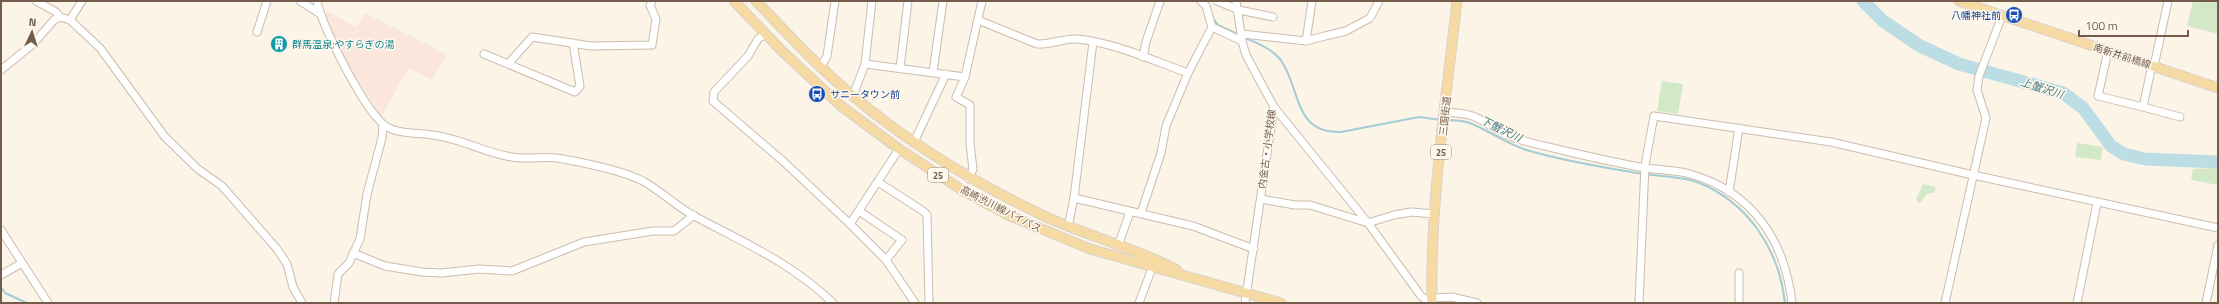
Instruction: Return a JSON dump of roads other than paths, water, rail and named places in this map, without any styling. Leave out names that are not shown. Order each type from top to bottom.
[{"type":"main road","name":"高崎渋川線バイパス","points":[[734,1],[765,34],[841,106],[899,150],[962,190],[1008,215],[1071,242],[1152,268],[1185,275],[1281,303]]},
{"type":"main road","name":"高崎渋川線バイパス","points":[[756,1],[821,67],[853,96],[914,142],[969,179],[1068,227],[1155,259],[1185,275]]},
{"type":"main road","name":"三国街道","points":[[1431,301],[1431,261],[1435,214],[1457,1]]},
{"type":"main road","name":"南新井前橋線","points":[[1959,1],[2218,88]]},
{"type":"street","points":[[36,1],[56,12],[60,17],[70,20],[100,48],[165,137],[198,169],[222,186],[277,249],[286,264],[293,288],[302,303]]},
{"type":"street","points":[[70,20],[82,1]]},
{"type":"street","points":[[257,32],[267,1]]},
{"type":"street","points":[[300,1],[320,13]]},
{"type":"street","points":[[317,1],[320,13],[333,43],[359,90],[383,125],[412,134],[447,138],[502,155],[521,158],[563,159],[631,176],[643,182],[694,215],[798,272],[833,303]]},
{"type":"street","points":[[508,63],[532,37],[591,46],[652,45],[656,19],[650,5],[652,1]]},
{"type":"street","points":[[821,67],[827,56],[835,1]]},
{"type":"street","points":[[853,96],[865,64],[872,1]]},
{"type":"street","points":[[900,68],[908,1]]},
{"type":"street","points":[[933,72],[943,1]]},
{"type":"street","points":[[969,179],[973,169],[970,144],[970,105],[956,98],[965,77],[982,1]]},
{"type":"street","points":[[1144,57],[1146,42],[1160,1]]},
{"type":"street","points":[[1141,213],[1161,153],[1166,126],[1188,73],[1212,27],[1206,6],[1201,1]]},
{"type":"street","points":[[1217,1],[1238,10],[1273,17]]},
{"type":"street","name":"内金古・小学校線","points":[[1236,1],[1246,54],[1274,108],[1245,303]]},
{"type":"street","points":[[1306,41],[1312,1]]},
{"type":"street","points":[[1212,27],[1242,38],[1306,41],[1346,31],[1370,18],[1377,1]]},
{"type":"street","points":[[2143,107],[2168,1]]},
{"type":"street","points":[[1945,303],[1986,118],[1977,90],[1979,76],[2002,16]]},
{"type":"street","points":[[1,70],[33,44],[54,20],[60,17]]},
{"type":"street","points":[[978,20],[1037,44],[1046,44],[1072,39],[1111,44],[1188,73]]},
{"type":"street","points":[[765,34],[758,39],[748,56],[714,92],[713,101],[784,162],[850,224],[886,260],[915,303]]},
{"type":"street","points":[[1068,227],[1074,198],[1093,42]]},
{"type":"street","points":[[484,54],[575,92],[580,86],[573,43]]},
{"type":"street","points":[[2108,51],[2098,96],[2180,117]]},
{"type":"street","points":[[865,64],[965,77]]},
{"type":"street","points":[[914,142],[946,74]]},
{"type":"street","points":[[1274,108],[1368,223],[1417,291],[1431,301],[1452,297],[1477,303]]},
{"type":"street","points":[[1445,112],[1474,117],[1508,136],[1645,168],[1690,174],[1717,184],[1757,215],[1771,234],[1782,255],[1789,278],[1792,303]]},
{"type":"street","points":[[1639,303],[1645,168],[1654,116],[1831,142],[1973,175],[2218,228]]},
{"type":"street","points":[[334,303],[338,274],[353,253],[363,223],[367,194],[382,138],[383,125]]},
{"type":"street","points":[[1729,192],[1738,128]]},
{"type":"street","points":[[850,224],[899,150]]},
{"type":"street","points":[[878,182],[927,215],[928,303]]},
{"type":"street","points":[[1074,198],[1203,229],[1254,249]]},
{"type":"street","points":[[1261,199],[1295,205],[1310,205],[1368,223],[1394,215],[1411,212],[1435,214]]},
{"type":"street","points":[[2077,303],[2097,202]]},
{"type":"street","points":[[859,211],[902,240],[886,260]]},
{"type":"street","points":[[1118,246],[1130,212]]},
{"type":"street","points":[[353,253],[385,266],[422,272],[479,269],[512,272],[584,242],[653,231],[674,231],[694,215]]},
{"type":"street","points":[[1,230],[48,303]]},
{"type":"street","points":[[2206,303],[2218,245]]},
{"type":"street","points":[[1,275],[22,263]]},
{"type":"street","points":[[1139,303],[1152,268]]},
{"type":"street","points":[[1739,273],[1739,303]]},
{"type":"waterway","name":"下蟹沢川","points":[[1207,1],[1210,7]]},
{"type":"waterway","name":"上蟹沢川","points":[[1863,1],[1883,21],[1920,46],[1959,64],[2063,93],[2083,108],[2111,146],[2124,154],[2145,159],[2218,162]]},
{"type":"waterway","name":"下蟹沢川","points":[[1213,19],[1218,25],[1239,35]]},
{"type":"waterway","name":"下蟹沢川","points":[[1243,37],[1268,49],[1280,59],[1287,71],[1300,107],[1306,117],[1314,125],[1325,130],[1341,132],[1419,117],[1441,120]]},
{"type":"waterway","name":"下蟹沢川","points":[[1445,120],[1470,123],[1506,142],[1543,155],[1644,174],[1683,178],[1697,182],[1715,191],[1746,215],[1758,230],[1768,246],[1776,264],[1782,283],[1785,303]]},
{"type":"waterway","points":[[1,287],[5,293],[27,303]]},
{"type":"place","name":"八幡神社前","points":[[2014,15]]},
{"type":"place","name":"群馬温泉;やすらぎの湯","points":[[279,44]]},
{"type":"place","name":"サニータウン前","points":[[817,94]]}]
